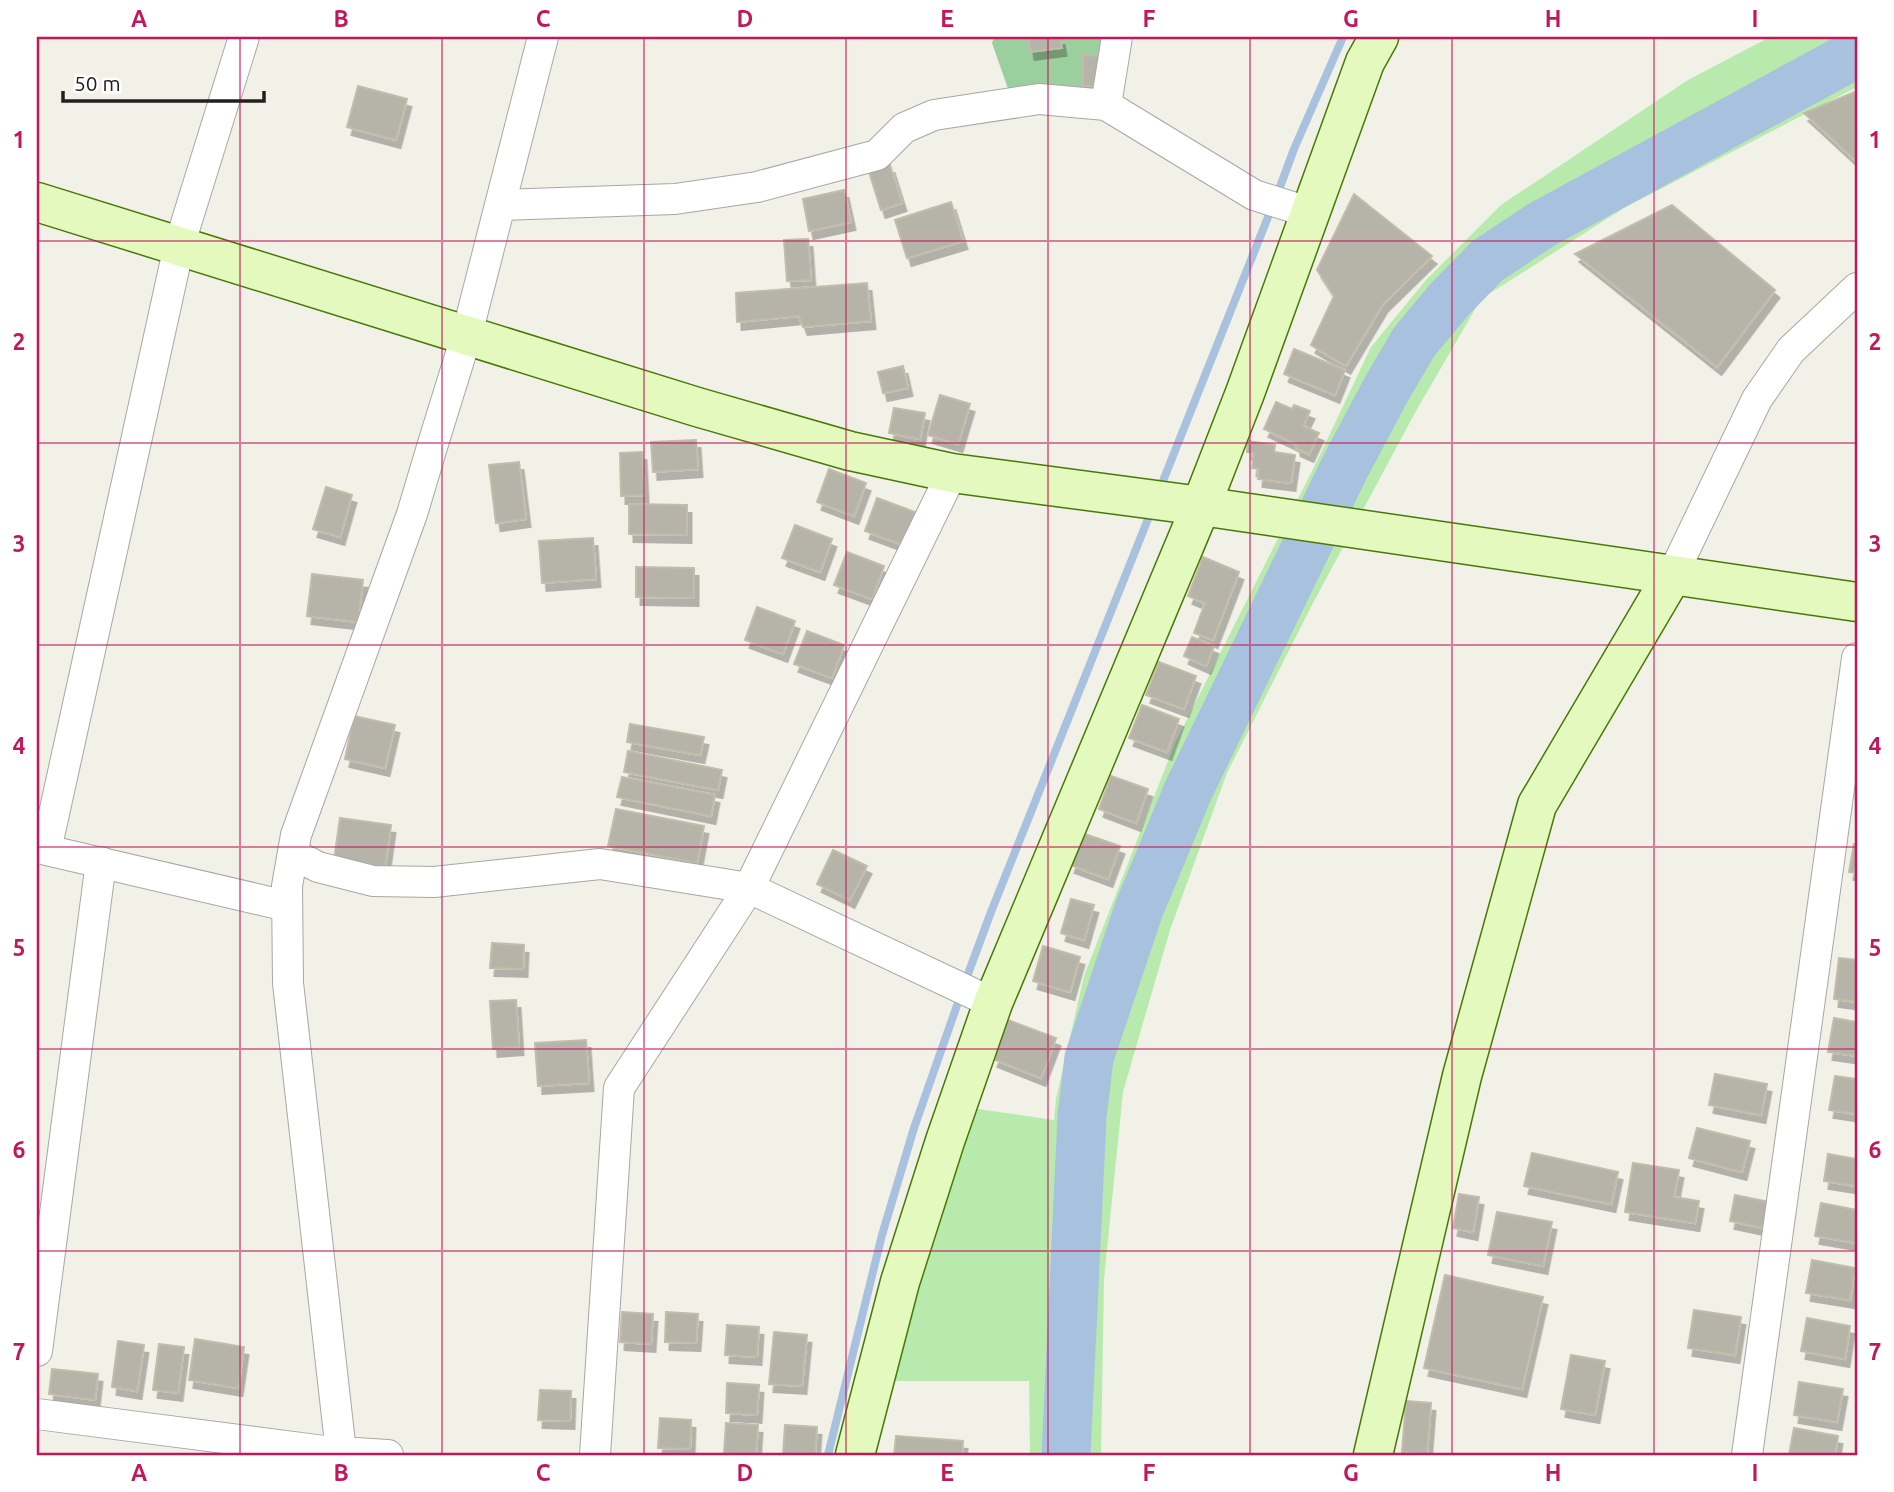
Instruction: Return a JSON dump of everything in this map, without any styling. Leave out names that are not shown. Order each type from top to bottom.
[{"type":"street","points":[[244,37],[178,246],[46,850],[287,905]]},
{"type":"street","points":[[329,1453],[288,983],[287,886],[296,835],[412,514],[467,334],[543,37]]},
{"type":"street","points":[[1106,105],[1117,37]]},
{"type":"street","points":[[855,1455],[900,1282],[993,1003],[1201,506],[1245,393],[1365,62],[1379,37]]},
{"type":"street","points":[[501,205],[675,199],[757,187],[877,155],[904,128],[934,115],[1039,99],[1106,105],[1254,195],[1311,213]]},
{"type":"street","points":[[37,202],[850,451],[952,473],[1201,506],[1857,602]]},
{"type":"street","points":[[1373,1455],[1462,1076],[1537,804],[1672,576],[1757,399],[1791,350],[1857,288]]},
{"type":"street","points":[[595,1455],[619,1088],[749,888],[952,473]]},
{"type":"street","points":[[1746,1455],[1849,784],[1857,658]]},
{"type":"street","points":[[293,853],[318,867],[373,881],[434,882],[600,864],[749,888],[993,1003]]},
{"type":"street","points":[[37,1351],[101,862]]},
{"type":"street","points":[[37,1414],[329,1453],[388,1455]]},
{"type":"green space","points":[[994,37],[1117,37],[1106,105],[1013,103],[992,43]]},
{"type":"green space","points":[[1770,37],[1857,37],[1857,87],[1624,208],[1481,299],[1416,411],[1312,605],[1227,773],[1170,930],[1123,1092],[1104,1279],[1101,1455],[1030,1455],[1029,1381],[879,1381],[957,1106],[1054,1120],[1056,1099],[1084,976],[1175,743],[1318,459],[1371,347],[1426,280],[1501,205],[1688,80]]},
{"type":"building","points":[[1028,37],[1060,37],[1062,48],[1030,52]]},
{"type":"building","points":[[1083,55],[1101,56],[1100,87],[1083,86]]},
{"type":"building","points":[[358,86],[407,99],[396,140],[347,127]]},
{"type":"building","points":[[1857,91],[1857,162],[1804,113]]},
{"type":"building","points":[[890,165],[902,203],[881,210],[869,172]]},
{"type":"building","points":[[844,190],[851,222],[809,231],[803,199]]},
{"type":"building","points":[[1354,194],[1432,256],[1383,304],[1346,366],[1311,345],[1334,296],[1317,270]]},
{"type":"building","points":[[951,202],[963,241],[907,258],[895,220]]},
{"type":"building","points":[[1672,205],[1775,290],[1717,367],[1575,254]]},
{"type":"building","points":[[808,239],[811,280],[787,281],[784,240]]},
{"type":"building","points":[[867,283],[871,321],[803,327],[799,316],[737,322],[736,293]]},
{"type":"building","points":[[1294,349],[1345,370],[1335,395],[1284,374]]},
{"type":"building","points":[[903,366],[908,388],[883,393],[878,372]]},
{"type":"building","points":[[940,395],[970,404],[958,444],[928,435]]},
{"type":"building","points":[[1276,402],[1292,409],[1294,405],[1310,411],[1303,426],[1319,433],[1309,454],[1296,448],[1296,444],[1264,429]]},
{"type":"building","points":[[894,408],[925,413],[920,439],[889,433]]},
{"type":"building","points":[[696,440],[698,469],[653,472],[651,442]]},
{"type":"building","points":[[1248,441],[1275,445],[1274,452],[1295,455],[1291,483],[1258,479],[1259,469],[1252,468],[1254,453],[1247,452]]},
{"type":"building","points":[[642,452],[644,495],[621,496],[620,453]]},
{"type":"building","points":[[519,462],[526,519],[496,523],[489,465]]},
{"type":"building","points":[[829,469],[866,483],[854,516],[817,502]]},
{"type":"building","points":[[326,487],[352,495],[340,537],[313,529]]},
{"type":"building","points":[[877,498],[915,512],[903,545],[865,531]]},
{"type":"building","points":[[629,504],[687,505],[687,535],[629,534]]},
{"type":"building","points":[[795,525],[832,539],[820,572],[782,558]]},
{"type":"building","points":[[593,538],[596,579],[542,583],[539,541]]},
{"type":"building","points":[[847,552],[884,566],[872,599],[834,585]]},
{"type":"building","points":[[1203,557],[1239,572],[1213,640],[1194,633],[1205,603],[1188,596]]},
{"type":"building","points":[[636,567],[694,568],[694,598],[636,597]]},
{"type":"building","points":[[312,574],[363,580],[358,622],[307,616]]},
{"type":"building","points":[[757,607],[795,621],[783,654],[745,640]]},
{"type":"building","points":[[807,631],[844,645],[832,678],[794,664]]},
{"type":"building","points":[[1192,637],[1214,646],[1206,666],[1184,656]]},
{"type":"building","points":[[1159,662],[1196,676],[1184,709],[1146,695]]},
{"type":"building","points":[[1142,705],[1179,719],[1167,752],[1129,738]]},
{"type":"building","points":[[354,716],[395,725],[385,768],[345,759]]},
{"type":"building","points":[[630,724],[704,737],[700,755],[627,742]]},
{"type":"building","points":[[628,751],[722,770],[718,790],[624,772]]},
{"type":"building","points":[[1111,776],[1148,789],[1136,823],[1099,809]]},
{"type":"building","points":[[622,777],[715,795],[711,816],[617,797]]},
{"type":"building","points":[[616,809],[704,826],[697,863],[608,846]]},
{"type":"building","points":[[340,818],[391,825],[385,867],[334,860]]},
{"type":"building","points":[[1082,833],[1120,846],[1108,879],[1070,865]]},
{"type":"building","points":[[1854,844],[1857,844],[1857,873],[1849,872]]},
{"type":"building","points":[[833,850],[867,866],[850,900],[817,884]]},
{"type":"building","points":[[1071,899],[1094,905],[1084,940],[1061,933]]},
{"type":"building","points":[[492,943],[524,945],[523,969],[490,968]]},
{"type":"building","points":[[1043,946],[1080,957],[1070,992],[1033,981]]},
{"type":"building","points":[[1839,958],[1857,960],[1857,1002],[1834,999]]},
{"type":"building","points":[[516,1000],[519,1047],[493,1049],[490,1001]]},
{"type":"building","points":[[1834,1018],[1857,1022],[1857,1056],[1828,1052]]},
{"type":"building","points":[[1008,1020],[1056,1038],[1041,1078],[993,1059]]},
{"type":"building","points":[[586,1040],[589,1083],[538,1086],[535,1043]]},
{"type":"building","points":[[1715,1074],[1767,1084],[1761,1115],[1709,1105]]},
{"type":"building","points":[[1835,1076],[1857,1079],[1857,1114],[1829,1110]]},
{"type":"building","points":[[1697,1128],[1750,1141],[1742,1172],[1689,1158]]},
{"type":"building","points":[[1532,1153],[1618,1172],[1611,1204],[1524,1186]]},
{"type":"building","points":[[1828,1154],[1857,1159],[1857,1186],[1824,1181]]},
{"type":"building","points":[[1633,1163],[1679,1170],[1674,1197],[1699,1201],[1695,1223],[1625,1212]]},
{"type":"building","points":[[1459,1194],[1479,1197],[1473,1232],[1453,1228]]},
{"type":"building","points":[[1735,1195],[1769,1202],[1764,1228],[1730,1221]]},
{"type":"building","points":[[1821,1203],[1857,1210],[1857,1243],[1815,1236]]},
{"type":"building","points":[[1497,1212],[1552,1222],[1543,1266],[1488,1255]]},
{"type":"building","points":[[1812,1260],[1855,1268],[1850,1300],[1806,1293]]},
{"type":"building","points":[[1445,1275],[1543,1297],[1522,1389],[1424,1368]]},
{"type":"building","points":[[1694,1310],[1741,1317],[1735,1355],[1688,1348]]},
{"type":"building","points":[[622,1312],[653,1314],[651,1344],[620,1342]]},
{"type":"building","points":[[666,1312],[698,1314],[696,1343],[665,1342]]},
{"type":"building","points":[[1807,1318],[1850,1326],[1845,1359],[1801,1351]]},
{"type":"building","points":[[727,1325],[759,1327],[757,1357],[725,1355]]},
{"type":"building","points":[[774,1332],[807,1335],[802,1386],[769,1384]]},
{"type":"building","points":[[195,1339],[244,1347],[238,1388],[189,1380]]},
{"type":"building","points":[[118,1341],[144,1345],[137,1391],[112,1387]]},
{"type":"building","points":[[159,1344],[184,1347],[178,1393],[153,1390]]},
{"type":"building","points":[[1571,1355],[1605,1361],[1595,1415],[1561,1409]]},
{"type":"building","points":[[52,1369],[98,1374],[95,1400],[49,1394]]},
{"type":"building","points":[[1799,1382],[1843,1389],[1837,1422],[1794,1415]]},
{"type":"building","points":[[727,1383],[759,1385],[757,1415],[726,1413]]},
{"type":"building","points":[[540,1390],[571,1391],[570,1421],[538,1420]]},
{"type":"building","points":[[1406,1401],[1431,1403],[1427,1455],[1402,1452]]},
{"type":"building","points":[[660,1418],[691,1420],[690,1449],[658,1448]]},
{"type":"building","points":[[726,1423],[758,1425],[756,1455],[724,1453]]},
{"type":"building","points":[[785,1425],[817,1427],[815,1455],[783,1455]]},
{"type":"building","points":[[1794,1428],[1838,1436],[1835,1455],[1789,1455]]},
{"type":"building","points":[[896,1436],[963,1441],[962,1455],[894,1455]]},
{"type":"waterway","points":[[1277,195],[1343,37]]},
{"type":"waterway","points":[[1066,1455],[1082,1117],[1089,1058],[1139,909],[1188,791],[1345,467],[1387,388],[1414,342],[1449,300],[1487,261],[1541,225],[1857,53]]},
{"type":"waterway","points":[[1159,491],[1272,207]]},
{"type":"waterway","points":[[965,982],[1152,509]]},
{"type":"waterway","points":[[828,1455],[882,1235],[914,1128],[961,994]]}]
